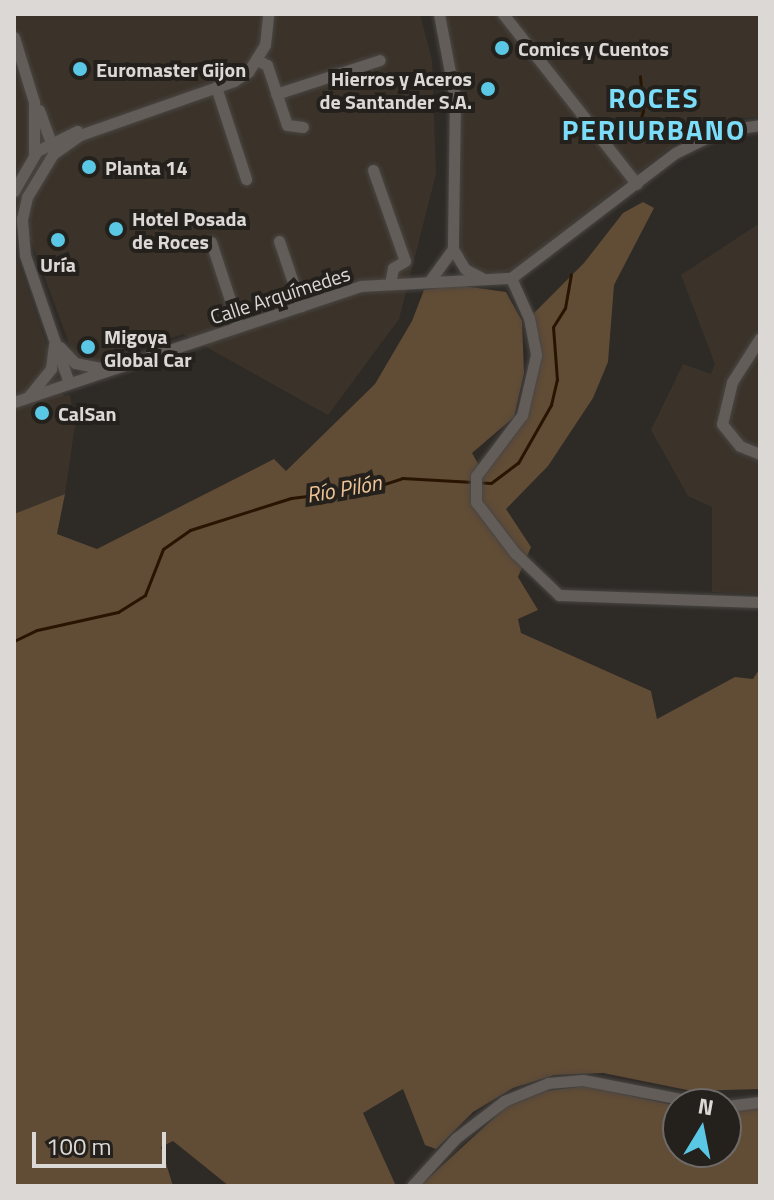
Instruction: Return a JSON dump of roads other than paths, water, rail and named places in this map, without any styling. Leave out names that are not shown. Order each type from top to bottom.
[{"type":"street","points":[[34,155],[55,148],[84,130],[234,81],[259,61],[268,14]]},
{"type":"street","points":[[439,14],[455,99],[453,249],[465,269],[487,281]]},
{"type":"street","points":[[503,14],[637,184]]},
{"type":"street","points":[[14,37],[34,102],[55,148]]},
{"type":"street","points":[[276,94],[380,60]]},
{"type":"street","points":[[259,61],[267,65],[287,125],[303,127]]},
{"type":"street","points":[[216,87],[246,179]]},
{"type":"street","points":[[40,118],[84,130]]},
{"type":"street","points":[[14,191],[34,155],[40,118]]},
{"type":"street","name":"Calle Arquímedes","points":[[14,402],[361,286],[431,279],[487,281],[511,278],[697,141],[720,131],[760,125]]},
{"type":"street","points":[[55,148],[17,211],[19,241],[69,383]]},
{"type":"street","points":[[373,170],[405,261],[393,268],[390,283]]},
{"type":"street","points":[[279,241],[301,306]]},
{"type":"street","points":[[211,242],[239,327]]},
{"type":"street","points":[[431,279],[453,249]]},
{"type":"street","points":[[511,278],[529,318],[536,355],[522,415],[476,476],[474,491],[476,502],[515,553],[559,595],[760,602]]},
{"type":"street","points":[[760,338],[732,382],[722,424],[740,446],[760,454]]},
{"type":"street","points":[[54,340],[75,363],[115,369]]},
{"type":"street","points":[[27,398],[51,369],[54,340]]},
{"type":"street","points":[[412,1186],[456,1138],[504,1101],[548,1083],[583,1080],[662,1095]]},
{"type":"waterway","name":"Río Pilón","points":[[634,142],[643,111],[640,76]]},
{"type":"waterway","name":"Río Pilón","points":[[14,641],[37,630],[118,612],[145,595],[163,549],[190,530],[291,498],[372,488],[402,478],[491,483],[518,463],[551,405],[557,380],[553,327],[565,308],[571,275]]},
{"type":"place","name":"Comics y Cuentos","points":[[502,48]]},
{"type":"place","name":"Euromaster Gijon","points":[[80,69]]},
{"type":"place","name":"Hierros y Aceros de Santander S.A.","points":[[488,89]]},
{"type":"place","name":"Planta 14","points":[[89,167]]},
{"type":"place","name":"Hotel Posada de Roces","points":[[116,229]]},
{"type":"place","name":"Uría","points":[[58,240]]},
{"type":"place","name":"Migoya Global Car","points":[[88,347]]},
{"type":"place","name":"CalSan","points":[[42,413]]},
{"type":"district","name":"ROCES PERIURBANO","points":[[654,114]]}]
